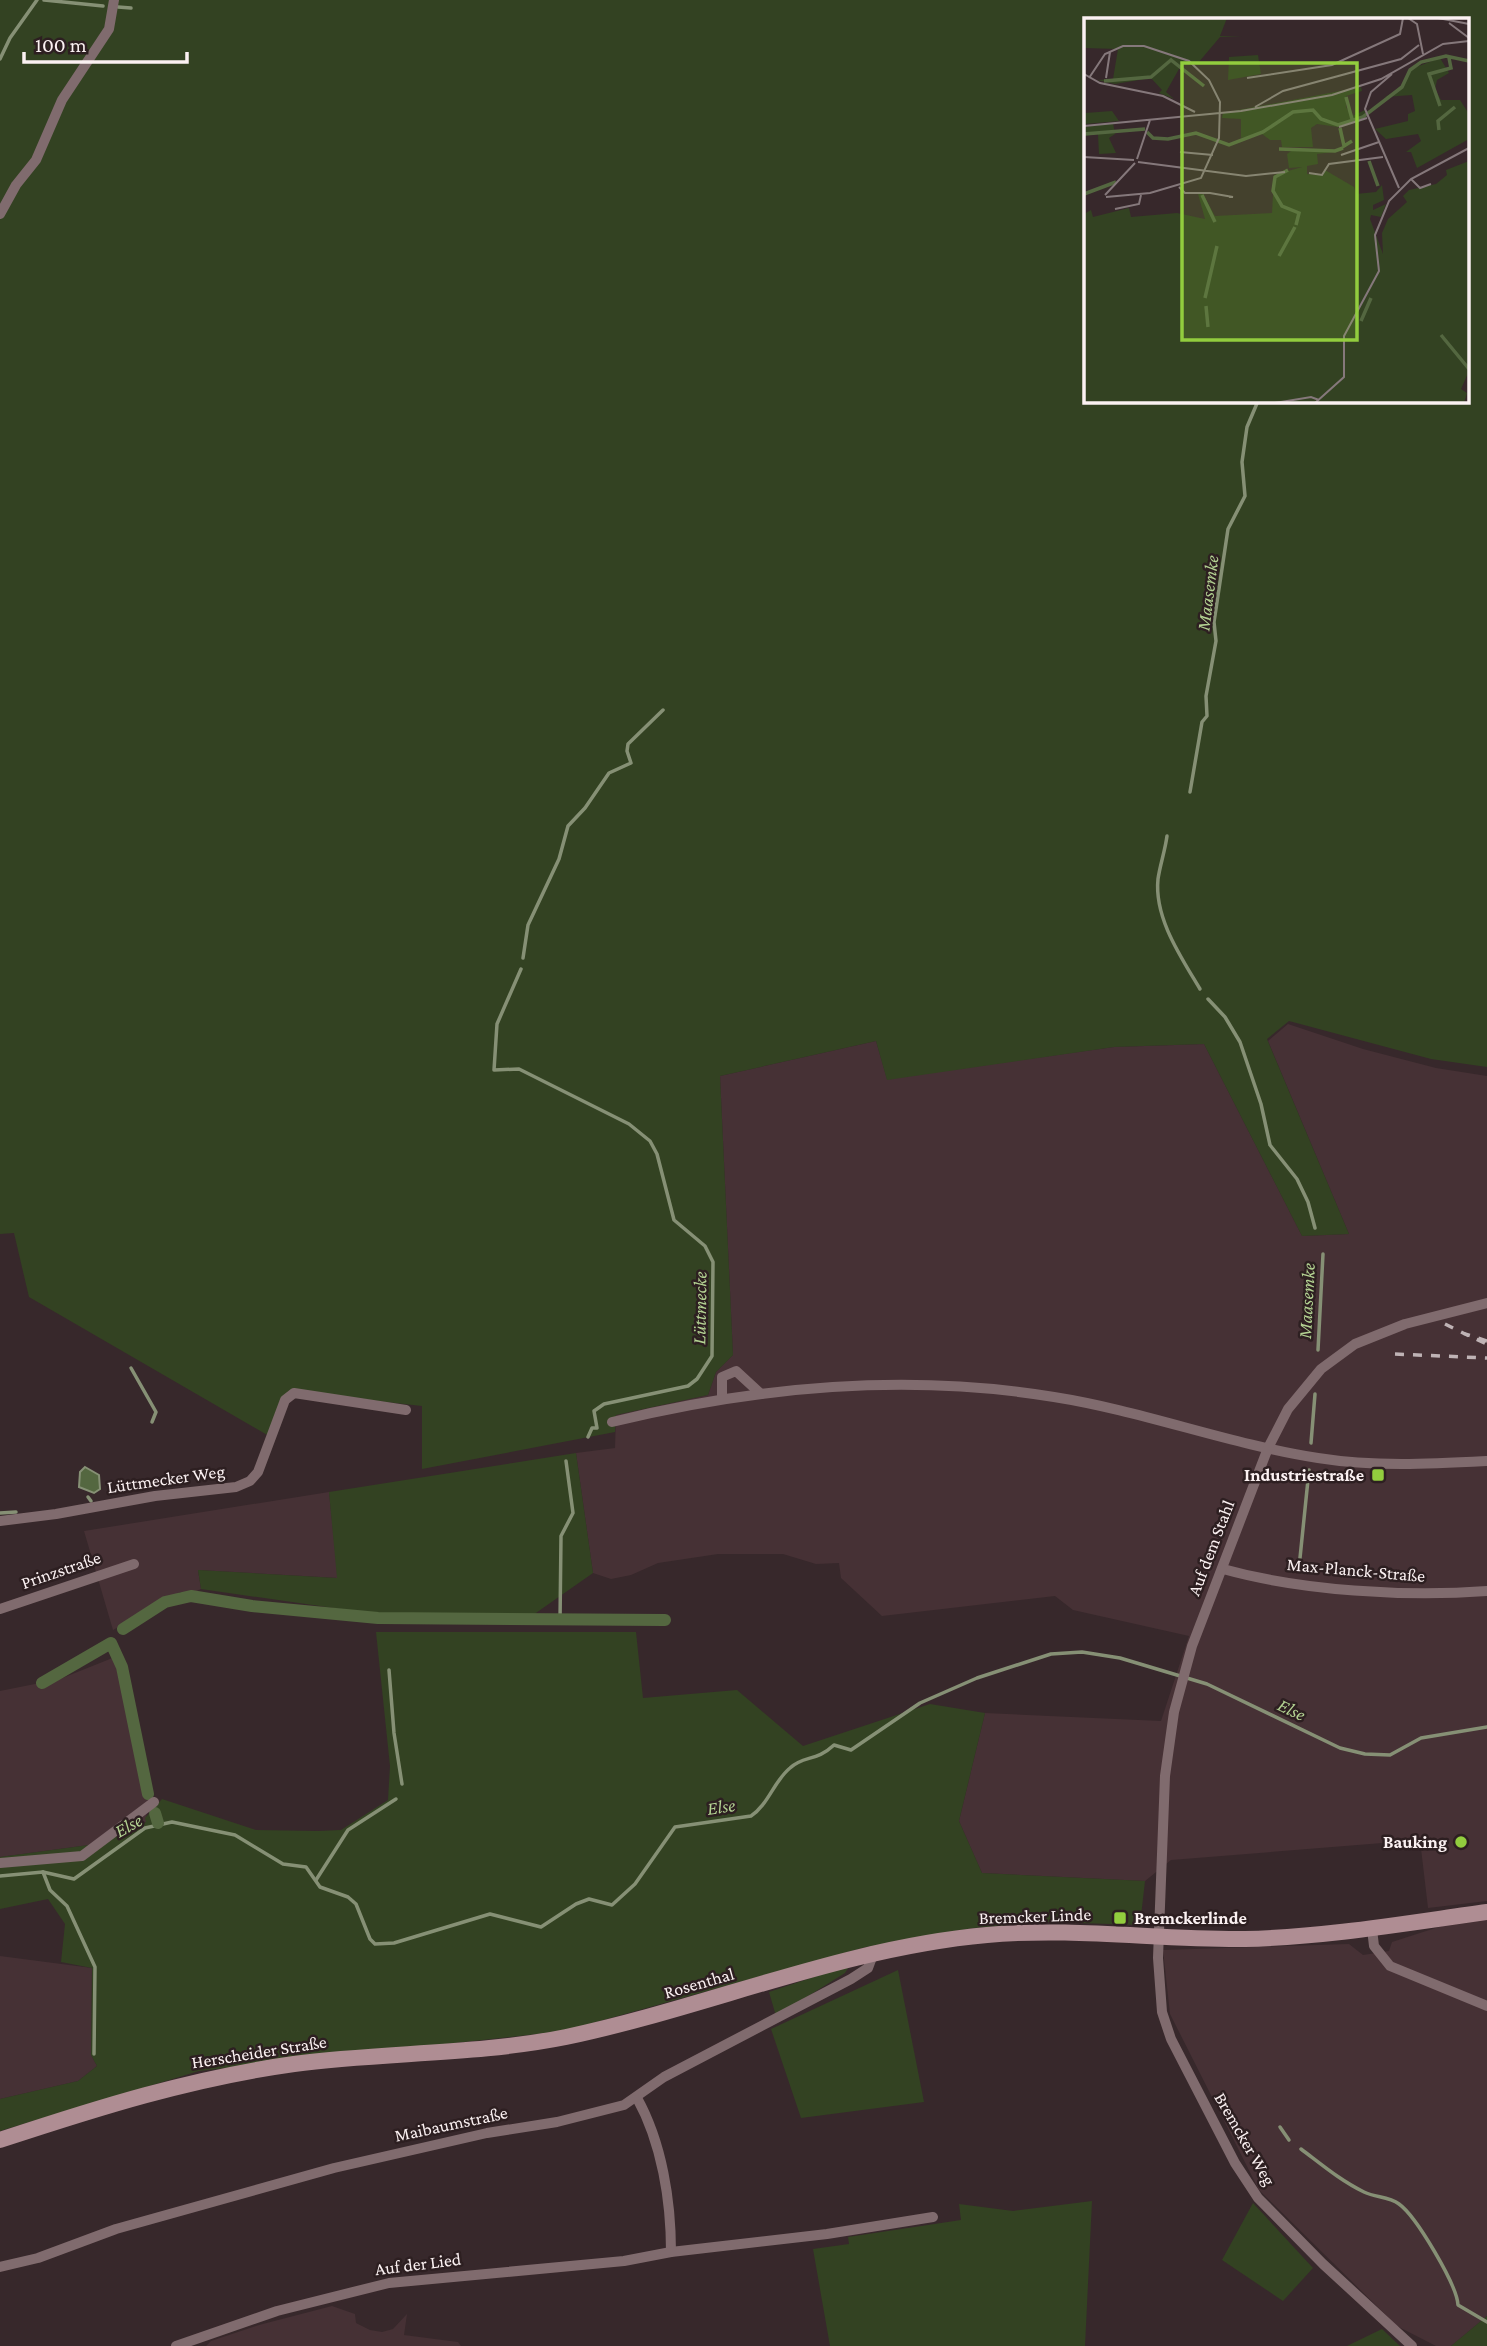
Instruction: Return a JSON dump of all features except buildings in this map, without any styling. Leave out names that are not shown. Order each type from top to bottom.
[{"type":"main road","name":"Bremcker Linde","points":[[874,1952],[1016,1933],[1248,1939],[1372,1929],[1487,1912]]},
{"type":"main road","name":"Rosenthal","points":[[532,2042],[695,2006],[817,1966],[874,1952]]},
{"type":"main road","name":"Herscheider Straße","points":[[0,2140],[123,2100],[216,2076],[297,2063],[532,2042]]},
{"type":"street","points":[[0,214],[16,185],[36,160],[62,100],[109,29],[114,0]]},
{"type":"street","name":"Auf dem Stahl","points":[[1160,1935],[1165,1776],[1180,1687],[1268,1448],[1288,1409],[1321,1369],[1355,1345],[1405,1324],[1487,1303]]},
{"type":"street","points":[[722,1399],[722,1377],[728,1372],[736,1371],[761,1394]]},
{"type":"street","points":[[612,1422],[722,1399],[761,1394],[883,1386],[942,1387],[1050,1396],[1319,1458],[1379,1464],[1487,1461]]},
{"type":"street","name":"Lüttmecker Weg","points":[[0,1521],[155,1496],[236,1487],[250,1481],[258,1472],[285,1400],[294,1393],[406,1410]]},
{"type":"street","name":"Prinzstraße","points":[[0,1609],[134,1564]]},
{"type":"street","name":"Max-Planck-Straße","points":[[1223,1569],[1256,1578],[1424,1595],[1487,1591]]},
{"type":"street","points":[[0,1863],[82,1856],[154,1802]]},
{"type":"street","points":[[1372,1929],[1374,1946],[1390,1966],[1487,2006]]},
{"type":"street","name":"Bremcker Weg","points":[[1160,1935],[1160,1991],[1171,2039],[1244,2178],[1277,2218],[1412,2346]]},
{"type":"street","name":"Maibaumstraße","points":[[0,2267],[38,2258],[120,2228],[334,2168],[487,2133],[557,2123],[624,2105],[664,2077],[851,1979],[868,1968],[874,1952]]},
{"type":"street","points":[[637,2098],[646,2116],[666,2187],[671,2252]]},
{"type":"street","name":"Auf der Lied","points":[[176,2346],[277,2311],[390,2283],[625,2261],[671,2252],[827,2234],[933,2217]]},
{"type":"shaded area","points":[[0,0],[1487,0],[1487,1067],[1431,1059],[1289,1021],[1267,1039],[1349,1234],[1302,1236],[1204,1044],[1114,1047],[887,1080],[876,1041],[720,1076],[733,1355],[716,1372],[708,1395],[616,1415],[615,1432],[422,1469],[422,1406],[288,1391],[269,1436],[29,1297],[14,1233],[0,1234]]},
{"type":"shaded area","points":[[1288,1024],[1363,1049],[1436,1068],[1487,1076],[1487,1901],[1428,1908],[1420,1840],[1171,1860],[1145,1881],[982,1873],[959,1821],[985,1713],[1161,1721],[1189,1636],[1073,1610],[1055,1596],[882,1616],[841,1578],[839,1563],[816,1564],[783,1554],[718,1554],[658,1563],[631,1575],[611,1579],[593,1573],[576,1453],[615,1448],[616,1415],[708,1395],[716,1372],[733,1355],[720,1076],[876,1041],[887,1079],[1114,1047],[1204,1044],[1302,1236],[1349,1234],[1268,1041]]},
{"type":"shaded area","points":[[576,1453],[593,1573],[533,1615],[382,1615],[201,1589],[198,1570],[337,1578],[329,1492]]},
{"type":"shaded area","points":[[85,1467],[99,1475],[100,1489],[94,1493],[79,1487],[80,1472]]},
{"type":"shaded area","points":[[329,1492],[338,1578],[198,1570],[201,1589],[192,1593],[180,1592],[113,1630],[84,1531]]},
{"type":"shaded area","points":[[376,1632],[636,1632],[643,1698],[737,1690],[803,1746],[930,1704],[985,1713],[959,1821],[982,1873],[1145,1881],[1140,1925],[1049,1922],[973,1928],[866,1947],[564,2031],[199,2071],[0,2131],[0,2099],[78,2081],[97,2066],[91,2055],[92,1968],[61,1962],[65,1924],[48,1899],[0,1909],[0,1857],[89,1845],[146,1822],[145,1818],[162,1799],[256,1830],[341,1830],[388,1800],[390,1766]]},
{"type":"shaded area","points":[[120,1655],[149,1785],[146,1822],[89,1845],[0,1857],[0,1691],[60,1679]]},
{"type":"shaded area","points":[[1487,1919],[1487,2316],[1451,2346],[1436,2346],[1397,2326],[1259,2190],[1170,2014],[1163,1950],[1349,1944],[1363,1955],[1389,1951],[1392,1942],[1451,1923]]},
{"type":"shaded area","points":[[0,1956],[92,1968],[91,2055],[97,2066],[78,2081],[0,2099]]},
{"type":"shaded area","points":[[850,1965],[845,1973],[776,2016],[769,1992]]},
{"type":"shaded area","points":[[898,1970],[924,2102],[801,2118],[771,2029]]},
{"type":"shaded area","points":[[1092,2201],[1085,2346],[830,2346],[813,2249],[849,2244],[848,2237],[961,2220],[959,2204],[1013,2211]]},
{"type":"shaded area","points":[[1253,2203],[1313,2268],[1283,2301],[1222,2260]]},
{"type":"shaded area","points":[[332,2306],[355,2314],[356,2323],[382,2332],[393,2329],[407,2314],[404,2335],[458,2342],[461,2346],[206,2346],[211,2341],[259,2325]]},
{"type":"shaded area","points":[[1487,2316],[1487,2346],[1451,2346]]},
{"type":"shaded area","points":[[1382,2329],[1400,2346],[1347,2346],[1349,2345]]},
{"type":"waterway","points":[[0,59],[10,38],[37,0]]},
{"type":"waterway","points":[[44,0],[103,6]]},
{"type":"waterway","points":[[118,7],[131,8]]},
{"type":"waterway","name":"Maasemke","points":[[1190,792],[1202,722],[1207,716],[1206,696],[1216,641],[1214,622],[1228,529],[1245,496],[1242,462],[1247,427],[1258,402]]},
{"type":"waterway","name":"Lüttmecke","points":[[523,958],[528,925],[559,859],[568,826],[585,808],[609,773],[631,763],[628,744],[663,710]]},
{"type":"waterway","name":"Maasemke","points":[[1167,836],[1158,879],[1160,908],[1170,937],[1200,989]]},
{"type":"waterway","name":"Lüttmecke","points":[[521,969],[497,1024],[494,1070],[519,1069],[629,1124],[650,1141],[657,1154],[674,1220],[705,1246],[713,1262],[712,1356],[697,1379],[688,1386],[604,1404],[594,1411],[597,1428],[592,1428],[588,1437]]},
{"type":"waterway","name":"Maasemke","points":[[1208,999],[1225,1017],[1240,1042],[1261,1104],[1270,1145],[1297,1179],[1308,1202],[1315,1228]]},
{"type":"waterway","name":"Maasemke","points":[[1318,1350],[1323,1254]]},
{"type":"waterway","points":[[131,1368],[156,1412],[152,1422]]},
{"type":"waterway","name":"Maasemke","points":[[1311,1443],[1315,1394]]},
{"type":"waterway","name":"Lüttmecke","points":[[560,1622],[561,1536],[573,1513],[566,1461]]},
{"type":"waterway","name":"Maasemke","points":[[1300,1558],[1309,1470]]},
{"type":"waterway","points":[[88,1497],[91,1501]]},
{"type":"waterway","points":[[0,1513],[16,1512]]},
{"type":"waterway","points":[[123,1629],[165,1602],[191,1596],[252,1606],[378,1618],[665,1620]]},
{"type":"waterway","points":[[42,1683],[111,1643],[122,1667],[148,1794]]},
{"type":"waterway","name":"Else","points":[[0,1876],[43,1872],[74,1879],[145,1828],[172,1822],[235,1835],[283,1864],[306,1867],[320,1887],[348,1897],[356,1904],[370,1939],[375,1944],[394,1943],[490,1914],[541,1927],[576,1904],[589,1899],[612,1905],[635,1884],[675,1827],[751,1816],[762,1806],[784,1773],[800,1761],[822,1754],[834,1745],[851,1750],[920,1703],[977,1678],[1051,1654],[1082,1652],[1120,1658],[1207,1684],[1340,1748],[1365,1754],[1390,1755],[1421,1738],[1487,1727]]},
{"type":"waterway","points":[[389,1670],[394,1733],[402,1784]]},
{"type":"waterway","points":[[316,1880],[348,1830],[396,1799]]},
{"type":"waterway","points":[[155,1813],[158,1823]]},
{"type":"waterway","points":[[43,1872],[50,1890],[67,1906],[95,1967],[94,2054]]},
{"type":"waterway","points":[[1280,2127],[1289,2140]]},
{"type":"waterway","points":[[1301,2149],[1356,2188],[1399,2204],[1415,2222],[1434,2252],[1451,2282],[1458,2305],[1487,2322]]},
{"type":"railway","points":[[1445,1324],[1465,1334]]},
{"type":"railway","points":[[1487,1341],[1465,1334],[1487,1344]]},
{"type":"railway","points":[[1395,1354],[1487,1358]]},
{"type":"place","name":"Industriestraße","points":[[1378,1475]]},
{"type":"place","name":"Bauking","points":[[1461,1842]]},
{"type":"place","name":"Bremckerlinde","points":[[1120,1918]]}]
